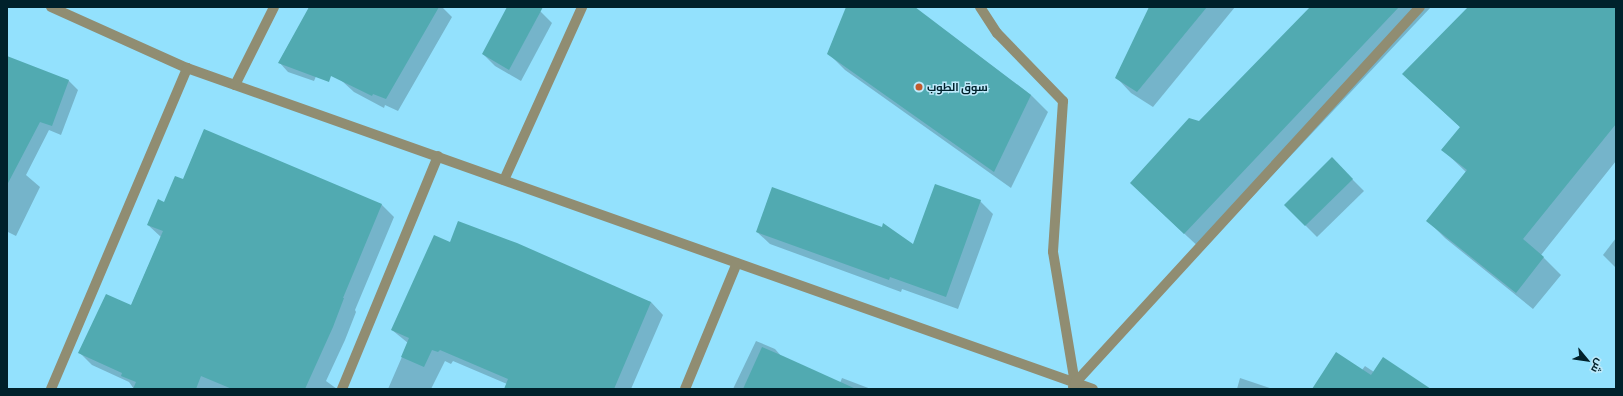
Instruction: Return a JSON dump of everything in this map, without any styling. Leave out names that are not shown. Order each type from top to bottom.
[{"type":"street","points":[[51,7],[187,68],[737,263],[1074,386],[1093,389]]},
{"type":"street","points":[[235,85],[274,7]]},
{"type":"street","points":[[504,180],[582,7]]},
{"type":"street","points":[[980,7],[997,33],[1063,101],[1053,252],[1074,386]]},
{"type":"street","points":[[1074,386],[1420,7]]},
{"type":"street","points":[[51,389],[187,68]]},
{"type":"street","points":[[342,389],[438,156]]},
{"type":"street","points":[[684,389],[737,263]]},
{"type":"building","points":[[309,7],[439,7],[386,99],[373,94],[372,96],[331,76],[329,82],[278,63]]},
{"type":"building","points":[[507,7],[543,7],[509,70],[482,54]]},
{"type":"building","points":[[846,7],[915,7],[1031,95],[994,172],[827,54]]},
{"type":"building","points":[[1149,7],[1207,7],[1137,92],[1115,78]]},
{"type":"building","points":[[1310,7],[1399,7],[1184,234],[1130,183],[1189,118],[1199,121]]},
{"type":"building","points":[[1468,7],[1616,7],[1616,124],[1523,239],[1544,257],[1516,293],[1426,221],[1467,170],[1441,150],[1460,127],[1402,74]]},
{"type":"building","points":[[7,56],[69,80],[52,126],[40,122],[7,185]]},
{"type":"building","points":[[204,129],[382,204],[343,298],[333,327],[305,389],[232,389],[201,376],[196,389],[133,389],[136,382],[121,376],[122,373],[78,353],[106,294],[131,305],[163,231],[147,225],[158,199],[164,202],[175,176],[183,179]]},
{"type":"building","points":[[1332,157],[1353,179],[1305,226],[1284,205]]},
{"type":"building","points":[[935,184],[981,200],[946,297],[890,277],[889,280],[756,232],[772,187],[882,227],[883,223],[913,244]]},
{"type":"building","points":[[458,221],[517,243],[651,302],[614,389],[504,389],[508,379],[440,350],[438,352],[432,350],[424,367],[401,357],[409,338],[391,330],[434,235],[450,242]]},
{"type":"building","points":[[762,347],[783,356],[856,389],[743,389]]},
{"type":"building","points":[[1336,352],[1371,375],[1383,357],[1431,389],[1312,389]]},
{"type":"place","name":"سوق الطوب","points":[[919,87]]}]
